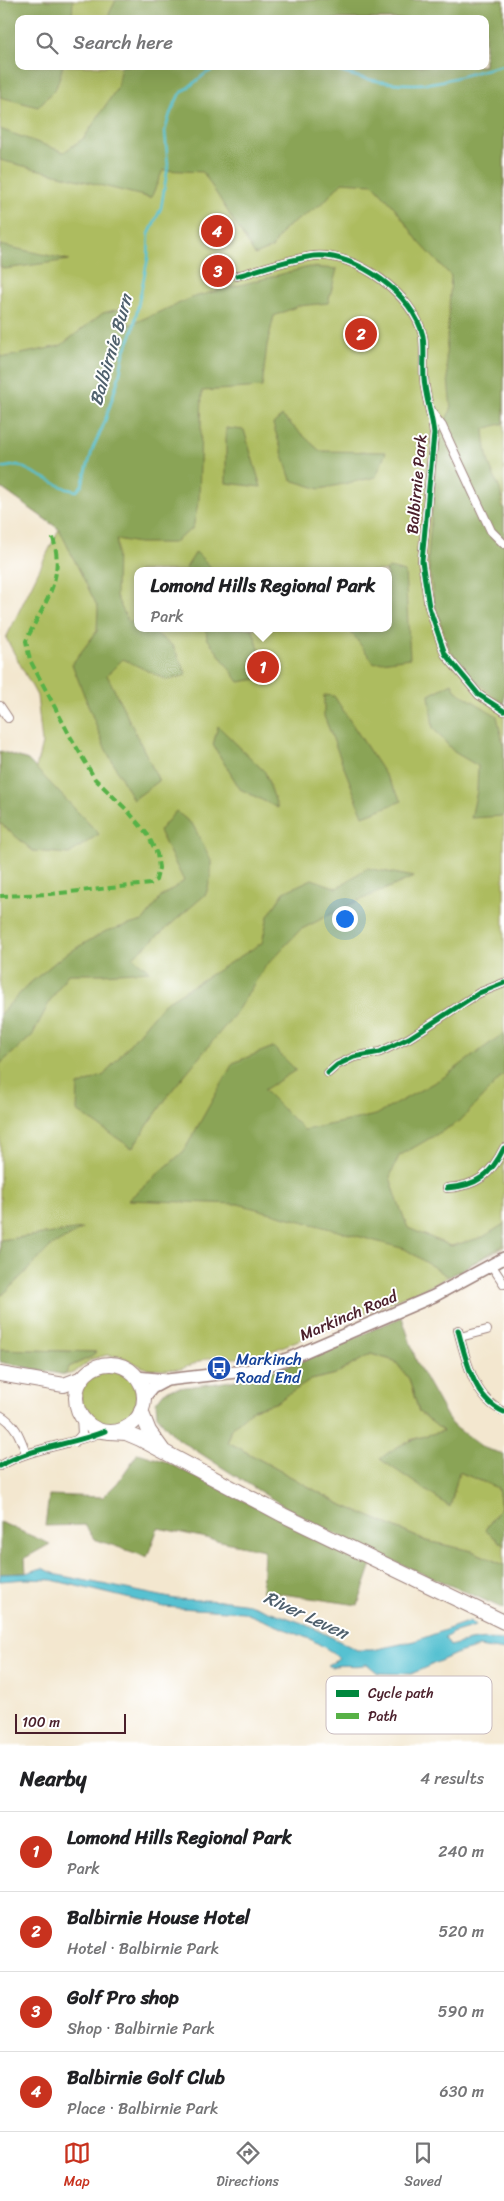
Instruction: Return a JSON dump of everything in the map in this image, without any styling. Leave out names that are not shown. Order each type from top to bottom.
[{"type":"highway","points":[[0,1374],[64,1385],[82,1378],[99,1366],[109,1364],[128,1370],[136,1377],[143,1391],[142,1405],[156,1444],[165,1453]]},
{"type":"highway","points":[[79,1413],[76,1393],[82,1378]]},
{"type":"highway","points":[[30,1379],[62,1395],[93,1428],[108,1432],[126,1433],[284,1515],[504,1622]]},
{"type":"highway","points":[[108,1432],[129,1426],[142,1405]]},
{"type":"main road","name":"Markinch Road","points":[[136,1377],[167,1380],[253,1370],[290,1358],[434,1296],[504,1258]]},
{"type":"main road","name":"Markinch Road","points":[[142,1405],[152,1388],[167,1380]]},
{"type":"street","name":"Balbirnie Park","points":[[237,276],[316,256],[354,262],[397,292],[417,320],[423,336],[424,378],[432,413],[434,434],[422,561],[429,606],[445,654],[479,695],[504,711]]},
{"type":"street","name":"Balbirnie Park","points":[[432,413],[442,426],[491,531],[504,544]]},
{"type":"street","points":[[0,706],[8,718]]},
{"type":"street","points":[[328,1073],[337,1065],[354,1058],[380,1052],[410,1038],[479,993],[504,983]]},
{"type":"street","points":[[448,1188],[466,1187],[485,1176],[497,1162],[504,1148]]},
{"type":"street","points":[[492,1266],[504,1284]]},
{"type":"street","points":[[487,1330],[459,1333],[472,1378],[488,1401],[504,1412]]},
{"type":"street","points":[[73,1443],[82,1434],[79,1413]]},
{"type":"street","points":[[0,1415],[10,1422],[16,1430],[26,1453]]},
{"type":"street","points":[[0,1466],[26,1453],[73,1443],[108,1432]]},
{"type":"green space","points":[[0,0],[504,0],[504,1247],[433,1285],[251,1358],[208,1358],[181,1369],[165,1370],[147,1369],[122,1357],[107,1355],[92,1359],[74,1373],[65,1375],[69,1367],[91,1357],[96,1352],[0,1349],[0,751],[28,760],[36,768],[42,743],[37,696],[6,638],[59,529],[0,487]]},
{"type":"green space","points":[[0,0],[73,0],[72,15],[15,15],[15,70],[62,70],[56,88],[38,107],[0,97]]},
{"type":"green space","points":[[116,0],[504,0],[504,423],[484,429],[488,459],[500,491],[501,506],[504,508],[504,705],[474,679],[450,651],[434,603],[428,558],[438,434],[451,410],[446,357],[451,276],[419,242],[395,208],[373,184],[342,182],[323,203],[284,229],[272,248],[255,255],[203,172],[163,170],[151,198],[0,160],[0,129],[64,152],[84,138],[117,88],[120,70],[489,70],[489,15],[109,14]]},
{"type":"green space","points":[[0,245],[69,260],[4,269],[0,266]]},
{"type":"green space","points":[[309,267],[337,269],[328,303],[298,306],[274,316],[267,345],[262,387],[202,391],[199,499],[193,528],[173,543],[138,543],[117,539],[116,596],[128,621],[134,622],[134,632],[154,632],[173,646],[187,675],[167,680],[123,659],[107,675],[159,781],[133,800],[104,746],[72,664],[97,631],[98,608],[59,529],[0,487],[0,356],[6,357],[60,346],[103,313],[127,307],[129,325],[194,297]]},
{"type":"green space","points":[[282,416],[320,451],[386,452],[376,477],[320,489],[291,480],[273,424]]},
{"type":"green space","points":[[226,428],[244,430],[261,487],[226,483]]},
{"type":"green space","points":[[196,552],[211,567],[187,567]]},
{"type":"green space","points":[[392,569],[405,572],[410,658],[374,663],[351,632],[392,632]]},
{"type":"green space","points":[[206,632],[253,632],[269,677],[239,682],[207,638]]},
{"type":"green space","points":[[452,683],[456,691],[497,716],[504,748],[504,816],[471,818],[477,791],[478,766],[454,752],[433,728],[429,695]]},
{"type":"green space","points":[[324,695],[334,696],[402,801],[363,816],[324,716]]},
{"type":"green space","points":[[218,726],[265,772],[278,808],[240,789],[213,745]]},
{"type":"green space","points":[[0,751],[28,760],[99,834],[69,854],[33,851],[0,823]]},
{"type":"green space","points":[[176,811],[193,825],[211,860],[211,877],[206,894],[133,957],[150,971],[68,974],[49,1003],[32,1036],[0,1064],[0,1014],[30,983],[64,955],[106,931],[143,921],[162,896],[184,881],[159,831]]},
{"type":"green space","points":[[367,868],[414,877],[351,904],[300,930],[264,968],[235,1014],[173,1089],[132,1148],[77,1111],[78,1086],[104,1075],[163,1004],[262,943],[268,916],[284,892],[312,879],[337,888]]},
{"type":"green space","points":[[504,1033],[504,1074],[460,1121],[399,1156],[390,1177],[408,1228],[451,1246],[483,1237],[504,1224],[504,1245],[449,1277],[405,1249],[238,1204],[128,1200],[184,1151],[233,1063],[273,1047],[296,1070],[264,1090],[304,1130],[376,1115],[444,1077]]},
{"type":"green space","points":[[82,1229],[50,1247],[0,1296],[0,1240]]},
{"type":"green space","points":[[402,1317],[417,1363],[451,1424],[484,1448],[504,1454],[504,1545],[485,1530],[501,1507],[498,1488],[459,1472],[450,1507],[380,1459],[410,1441],[443,1431],[419,1412],[409,1379],[395,1361],[371,1354],[336,1374],[311,1380],[275,1403],[253,1409],[230,1430],[228,1442],[338,1503],[426,1541],[472,1551],[504,1565],[504,1609],[371,1551],[288,1509],[175,1437],[157,1416],[156,1402],[164,1392],[171,1389],[233,1380],[273,1371],[311,1357]]},
{"type":"green space","points":[[0,1349],[96,1352],[91,1357],[69,1367],[65,1375],[0,1362]]},
{"type":"green space","points":[[371,1354],[395,1361],[409,1379],[419,1412],[444,1431],[410,1440],[450,1506],[459,1472],[498,1488],[501,1507],[485,1530],[504,1545],[504,1565],[472,1551],[426,1541],[338,1503],[228,1442],[230,1430],[253,1409],[275,1403],[311,1380],[336,1374]]},
{"type":"green space","points":[[109,1369],[120,1371],[129,1377],[135,1386],[137,1397],[135,1408],[129,1417],[120,1423],[109,1425],[98,1423],[89,1417],[83,1408],[81,1397],[83,1386],[89,1377],[98,1371]]},
{"type":"green space","points":[[138,1453],[164,1461],[372,1564],[358,1605],[262,1591],[264,1550],[158,1528],[147,1557],[94,1539],[85,1525],[45,1526],[49,1495],[103,1497],[118,1482]]},
{"type":"green space","points":[[0,1522],[50,1544],[25,1558],[26,1573],[0,1574]]},
{"type":"water","points":[[42,1568],[58,1575],[175,1599],[227,1601],[249,1604],[305,1624],[357,1650],[373,1650],[415,1641],[470,1621],[475,1626],[452,1633],[445,1638],[450,1646],[477,1640],[504,1640],[504,1651],[479,1647],[458,1653],[411,1674],[378,1673],[367,1664],[331,1667],[328,1665],[339,1659],[332,1652],[312,1640],[243,1612],[164,1607],[52,1580],[0,1581],[0,1574],[26,1573]]},
{"type":"waterway","points":[[489,69],[504,65]]},
{"type":"waterway","name":"Balbirnie Burn","points":[[0,468],[18,465],[67,489],[77,491],[82,485],[93,448],[104,424],[119,377],[124,353],[133,330],[148,258],[149,234],[161,208],[168,166],[165,131],[170,114],[179,95],[205,74],[213,70]]},
{"type":"waterway","points":[[337,70],[369,80],[414,84],[448,80],[485,70]]},
{"type":"marked path","points":[[0,896],[50,894],[150,884],[156,880],[159,868],[157,854],[148,835],[127,810],[95,779],[30,660],[26,641],[46,603],[55,578],[57,565],[52,535]]},
{"type":"cycle path","points":[[237,276],[295,259],[314,256],[330,257],[347,261],[381,279],[408,306],[423,336],[425,385],[434,434],[422,561],[429,607],[445,654],[479,695],[504,711]]},
{"type":"cycle path","points":[[328,1073],[337,1065],[354,1057],[380,1052],[409,1038],[479,993],[504,983]]},
{"type":"cycle path","points":[[447,1188],[475,1182],[494,1165],[504,1148]]},
{"type":"cycle path","points":[[458,1330],[472,1377],[478,1388],[493,1406],[504,1412]]},
{"type":"cycle path","points":[[0,1466],[25,1454],[105,1431]]},
{"type":"place","name":"Balbirnie Golf Club","points":[[217,231]]},
{"type":"place","name":"Golf Pro shop","points":[[218,271]]},
{"type":"place","name":"Balbirnie House Hotel","points":[[361,334]]},
{"type":"place","name":"Lomond Hills Regional Park","points":[[263,667]]},
{"type":"place","name":"Markinch Road End","points":[[219,1368]]},
{"type":"water label","name":"River Leven","points":[[306,1615]]}]
